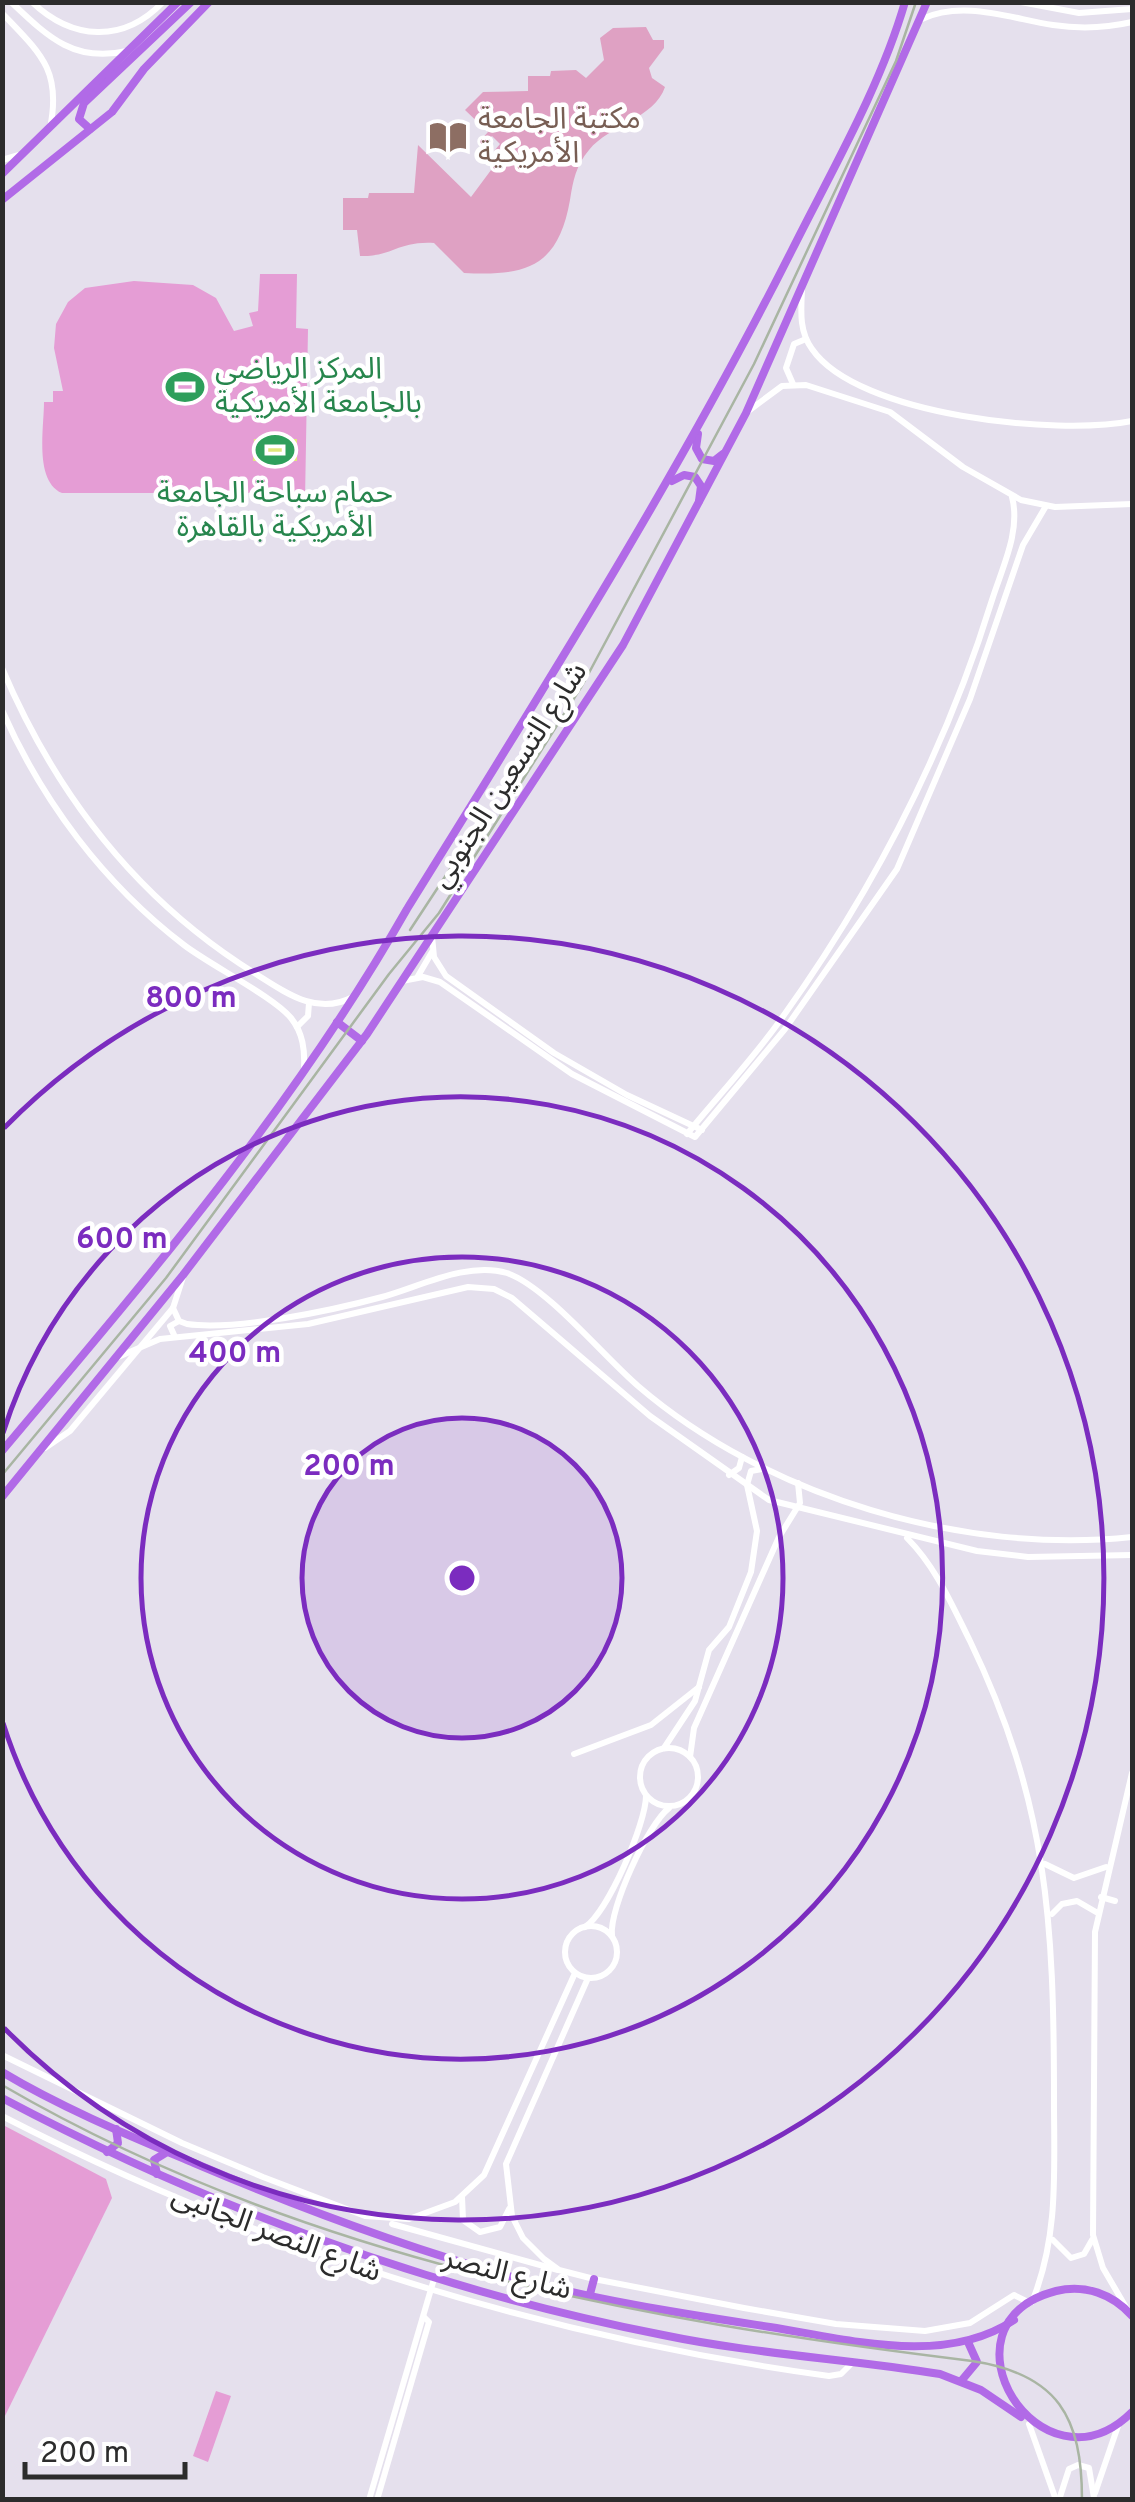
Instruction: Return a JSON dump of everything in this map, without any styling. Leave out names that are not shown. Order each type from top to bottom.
[{"type":"main road","points":[[2,174],[178,2]]},
{"type":"main road","points":[[92,129],[79,119],[84,103],[191,2]]},
{"type":"main road","points":[[2,200],[92,129],[209,2]]},
{"type":"main road","name":"شارع التسعين الجنوبي","points":[[2,1451],[212,1196],[304,1074],[354,996],[667,484],[823,188],[905,2]]},
{"type":"main road","name":"شارع التسعين الجنوبي","points":[[2,1498],[183,1275],[362,1041],[623,644],[696,515],[746,413],[927,2]]},
{"type":"main road","points":[[700,424],[699,457],[714,461],[726,451]]},
{"type":"main road","points":[[667,484],[684,474],[698,479],[702,489],[696,515]]},
{"type":"main road","points":[[336,1022],[362,1041]]},
{"type":"main road","name":"شارع النصر","points":[[2,2072],[116,2129],[258,2190],[458,2262],[590,2294],[741,2322],[926,2346],[968,2342],[1014,2320]]},
{"type":"main road","name":"شارع النصر","points":[[2,2098],[220,2204],[340,2250],[598,2322],[718,2345],[962,2380],[1029,2424]]},
{"type":"main road","points":[[108,2152],[118,2143],[116,2129]]},
{"type":"main road","points":[[158,2175],[154,2160],[167,2152]]},
{"type":"main road","points":[[258,2190],[263,2177]]},
{"type":"main road","points":[[215,2214],[220,2204]]},
{"type":"main road","points":[[360,2229],[365,2216]]},
{"type":"main road","points":[[336,2261],[340,2250]]},
{"type":"main road","points":[[590,2294],[594,2279]]},
{"type":"main road","points":[[1021,2417],[1004,2392],[999,2362],[1014,2320],[1031,2302],[1064,2289],[1082,2288],[1114,2300],[1131,2313]]},
{"type":"main road","points":[[741,2322],[744,2308]]},
{"type":"main road","points":[[595,2336],[598,2322]]},
{"type":"main road","points":[[962,2380],[978,2362],[968,2342]]},
{"type":"main road","points":[[1029,2424],[1068,2440],[1099,2436],[1130,2416]]},
{"type":"street","points":[[11,2],[47,36],[87,56],[128,51]]},
{"type":"street","points":[[32,2],[52,21],[92,34],[122,30],[148,17],[163,2]]},
{"type":"street","points":[[1021,2],[1079,13],[1132,9]]},
{"type":"street","points":[[922,19],[963,4],[1068,27],[1132,22]]},
{"type":"street","points":[[2,13],[36,48],[54,87],[49,130]]},
{"type":"street","points":[[36,48],[47,36]]},
{"type":"street","points":[[2,160],[25,154]]},
{"type":"street","points":[[802,290],[806,339],[820,359],[851,382],[936,409],[1066,426],[1132,420]]},
{"type":"street","points":[[792,384],[786,362],[794,344],[806,339]]},
{"type":"street","points":[[746,413],[774,390],[792,384],[890,412],[1012,497],[1046,506],[1132,504]]},
{"type":"street","points":[[687,1134],[781,1027],[837,938],[922,782],[986,620],[1014,528],[1012,497]]},
{"type":"street","points":[[400,981],[418,976],[440,982],[572,1074],[695,1137],[897,870],[970,699],[1024,545],[1046,506]]},
{"type":"street","points":[[1114,507],[1132,514]]},
{"type":"street","points":[[2,668],[60,782],[135,878],[159,901],[236,962],[309,1003],[330,1005],[354,996]]},
{"type":"street","points":[[2,710],[55,807],[121,888],[148,915],[214,967],[278,1007],[297,1027],[304,1051],[304,1074]]},
{"type":"street","points":[[121,888],[132,888],[135,878]]},
{"type":"street","points":[[148,915],[149,904],[159,901]]},
{"type":"street","points":[[432,936],[433,951],[446,976],[528,1036],[627,1095],[702,1130]]},
{"type":"street","points":[[418,976],[433,951]]},
{"type":"street","points":[[297,1027],[308,1016],[309,1003]]},
{"type":"street","points":[[179,1321],[199,1325],[312,1312],[470,1271],[500,1272],[536,1290],[640,1388],[764,1469],[822,1493],[988,1537],[1132,1536]]},
{"type":"street","points":[[45,1448],[70,1431],[172,1308],[183,1275]]},
{"type":"street","points":[[428,1284],[432,1296]]},
{"type":"street","points":[[116,1358],[176,1337],[308,1324],[473,1286],[506,1294],[610,1383],[748,1488],[798,1508],[906,1537],[1028,1557],[1132,1555]]},
{"type":"street","points":[[172,1308],[179,1321]]},
{"type":"street","points":[[176,1337],[170,1330],[179,1321]]},
{"type":"street","points":[[730,1475],[739,1468],[742,1457]]},
{"type":"street","points":[[588,1978],[575,1973],[567,1963],[565,1948],[572,1934],[586,1927],[606,1904],[642,1820],[646,1794],[642,1767],[681,1728],[703,1682],[709,1650],[728,1626],[755,1558],[757,1531],[748,1488],[751,1472],[764,1469]]},
{"type":"street","points":[[798,1483],[802,1498],[798,1508],[778,1537],[694,1728],[690,1756],[696,1766],[698,1784],[689,1799],[673,1806],[650,1833],[612,1916],[617,1951],[612,1968],[588,1978],[510,2149],[505,2180],[510,2208],[528,2244],[559,2270],[836,2324],[933,2330],[970,2323],[1011,2296],[1020,2295],[1031,2302],[1053,2238],[1055,1984],[1044,1863],[1032,1806],[994,1697],[943,1588],[906,1537]]},
{"type":"street","points":[[816,1510],[822,1493]]},
{"type":"street","points":[[574,1754],[651,1725],[703,1682]]},
{"type":"street","points":[[664,1748],[690,1756]]},
{"type":"street","points":[[1053,2238],[1061,2252],[1075,2258],[1088,2250],[1092,2236],[1097,1913],[1132,1772]]},
{"type":"street","points":[[646,1794],[660,1805],[673,1806]]},
{"type":"street","points":[[1044,1863],[1074,1878],[1108,1866]]},
{"type":"street","points":[[1101,1897],[1115,1901]]},
{"type":"street","points":[[1051,1916],[1062,1904],[1077,1901],[1097,1913]]},
{"type":"street","points":[[586,1927],[603,1929],[612,1936]]},
{"type":"street","points":[[378,2219],[417,2218],[462,2197],[488,2169],[575,1973]]},
{"type":"street","name":"شارع النصر الجانبى","points":[[2,2055],[154,2130],[263,2177],[365,2216],[559,2270]]},
{"type":"street","name":"شارع النصر الجانبى","points":[[2,2116],[215,2214],[430,2292],[595,2336],[714,2360],[828,2376],[841,2374],[851,2364]]},
{"type":"street","points":[[1092,2130],[1105,2129]]},
{"type":"street","points":[[462,2197],[462,2216],[476,2231],[497,2229],[510,2208]]},
{"type":"street","points":[[1092,2236],[1103,2268],[1131,2313]]},
{"type":"street","points":[[369,2500],[434,2279]]},
{"type":"street","points":[[377,2500],[429,2324],[424,2317]]},
{"type":"street","points":[[1029,2424],[1057,2500]]},
{"type":"street","points":[[1094,2499],[1118,2426]]},
{"type":"street","points":[[1057,2500],[1069,2469],[1078,2465],[1089,2468],[1094,2499]]},
{"type":"shaded area","points":[[646,27],[653,40],[664,40],[664,48],[649,68],[652,78],[665,87],[651,107],[598,141],[585,156],[557,241],[535,264],[504,273],[464,273],[434,243],[360,256],[357,230],[343,230],[343,198],[368,198],[369,193],[414,193],[418,145],[471,197],[494,166],[501,172],[507,166],[494,151],[500,144],[492,136],[482,145],[479,142],[488,132],[465,110],[483,92],[528,91],[528,76],[550,76],[551,71],[576,70],[586,78],[604,60],[600,38],[613,28]]},
{"type":"shaded area","name":"المركز الرياضي بالجامعة الأمريكية","points":[[260,274],[297,274],[296,328],[308,329],[305,500],[284,501],[254,493],[62,493],[53,487],[42,453],[44,402],[53,402],[53,391],[63,391],[54,348],[56,324],[68,302],[85,288],[134,281],[193,285],[216,298],[234,331],[253,326],[249,313],[258,311]]},
{"type":"shaded area","name":"حمام سباحة الجامعة الأمريكية بالقاهرة","points":[[254,439],[297,439],[297,461],[253,461]]},
{"type":"shaded area","points":[[3,2125],[106,2179],[112,2198],[3,2420]]},
{"type":"shaded area","points":[[216,2391],[231,2396],[208,2462],[193,2456]]},
{"type":"railway","points":[[2,1475],[166,1278],[389,974],[439,913],[583,684],[754,364],[896,61],[916,2]]},
{"type":"railway","points":[[410,930],[454,863]]},
{"type":"railway","points":[[2,2085],[115,2145],[231,2195],[351,2238],[595,2301],[720,2325],[1001,2367],[1045,2389],[1059,2404],[1077,2445],[1082,2500]]},
{"type":"place","name":"مكتبة الجامعة الأمريكية","points":[[448,137]]},
{"type":"place","name":"المركز الرياضي بالجامعة الأمريكية","points":[[185,387]]},
{"type":"place","name":"حمام سباحة الجامعة الأمريكية بالقاهرة","points":[[275,450]]}]
